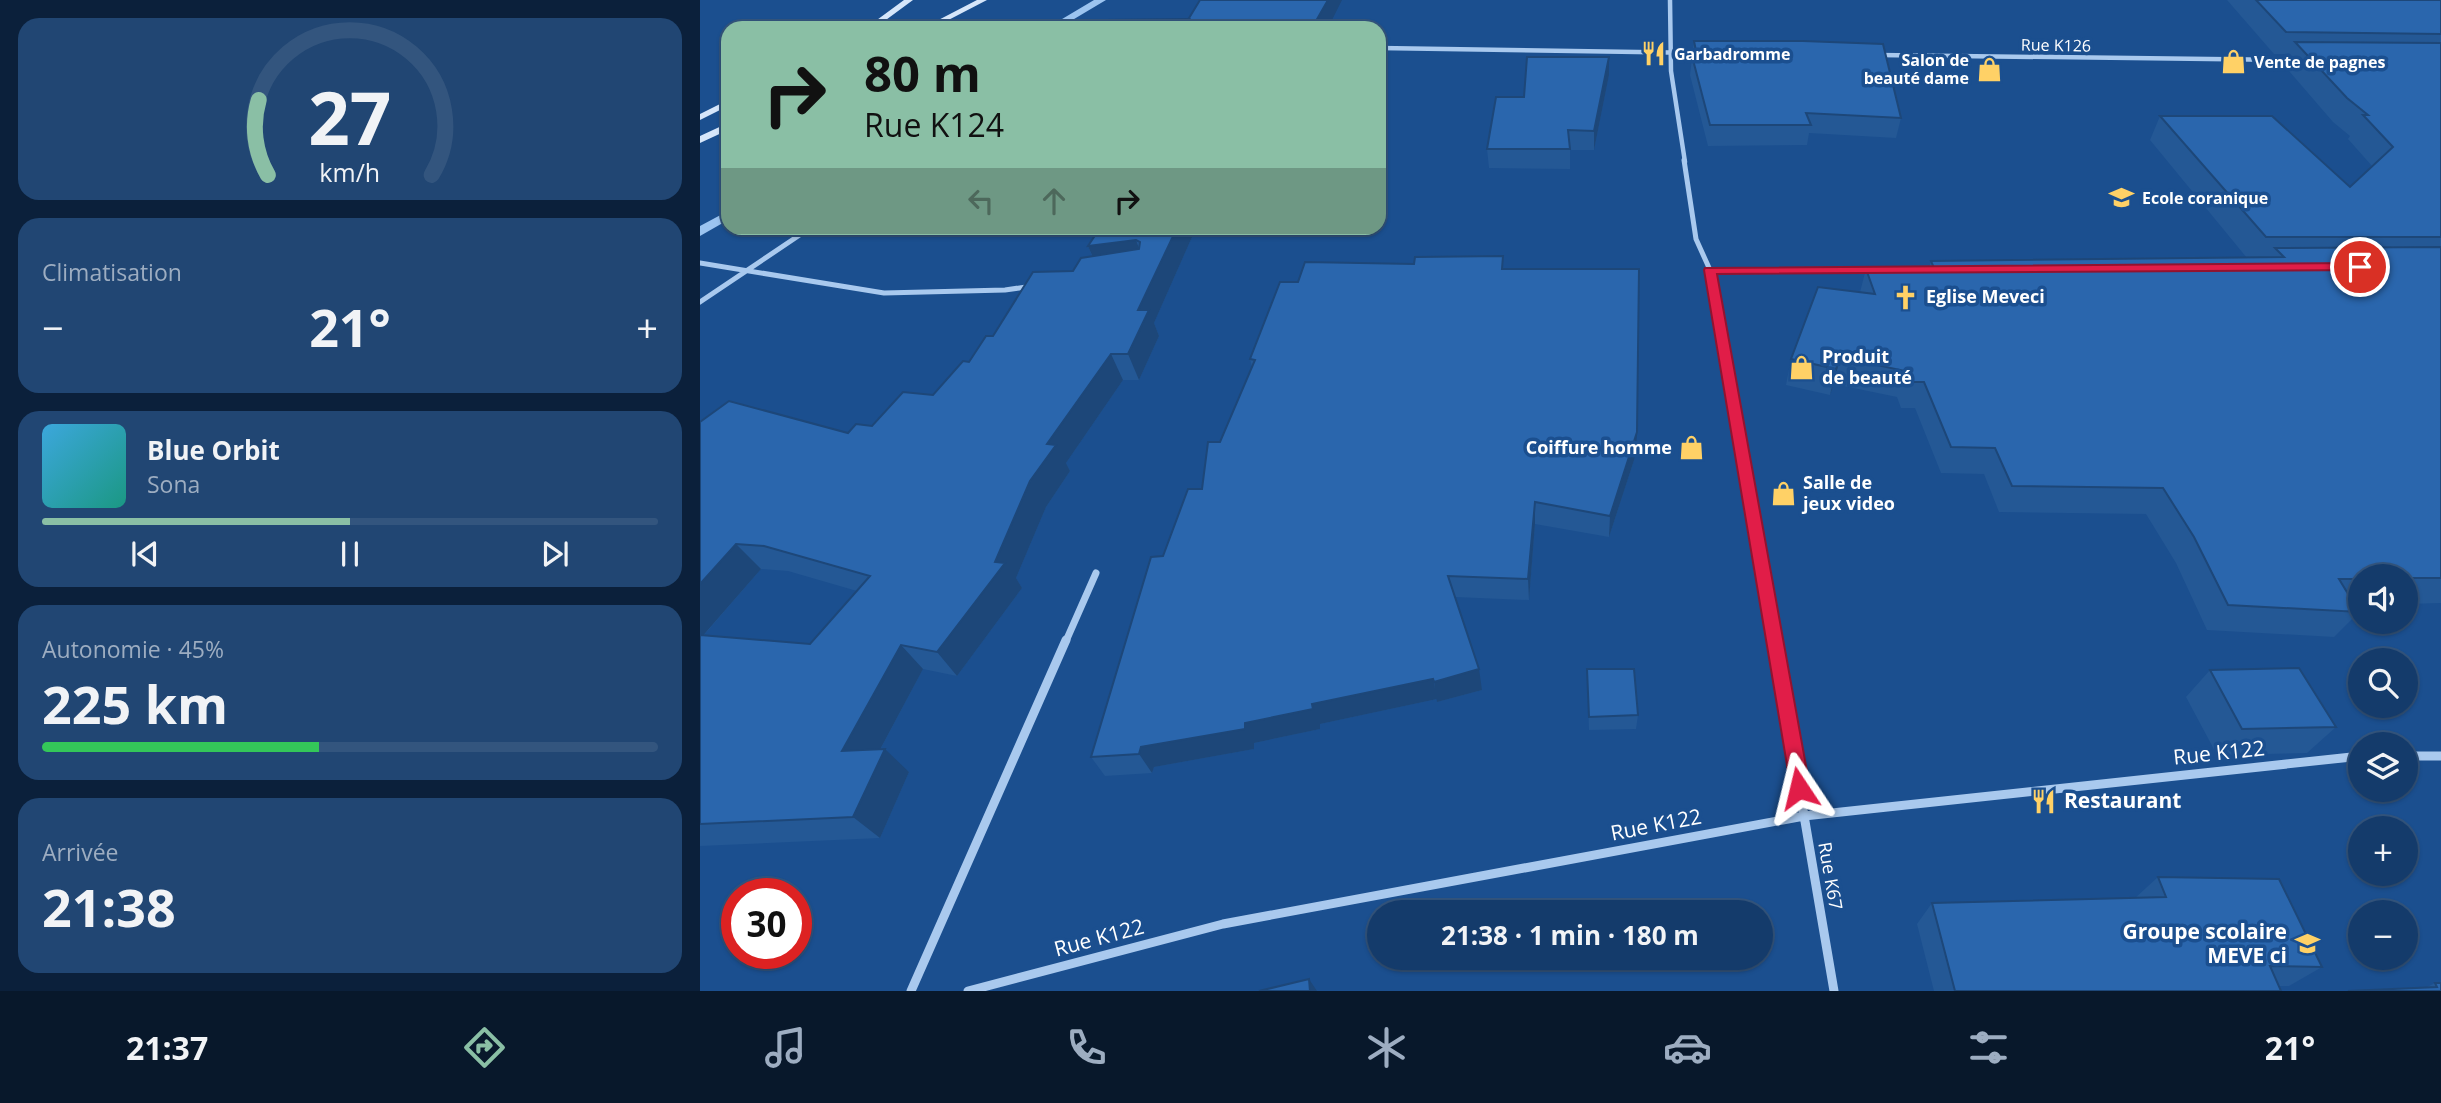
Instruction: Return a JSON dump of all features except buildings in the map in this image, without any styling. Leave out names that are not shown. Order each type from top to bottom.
[{"type":"main road","points":[[880,21],[909,0]]},
{"type":"main road","points":[[941,21],[983,0]]},
{"type":"main road","points":[[700,117],[721,106]]},
{"type":"main road","points":[[700,140],[721,130]]},
{"type":"street","name":"Rue K67","points":[[1670,0],[1671,71],[1696,239],[1710,270],[1834,991]]},
{"type":"street","points":[[1386,48],[1709,53]]},
{"type":"street","name":"Rue K126","points":[[1868,55],[2297,60]]},
{"type":"street","points":[[700,302],[799,235]]},
{"type":"street","points":[[700,263],[884,293],[1005,290],[1043,285]]},
{"type":"street","points":[[1710,270],[1889,270]]},
{"type":"street","points":[[911,991],[1096,573]]},
{"type":"street","points":[[2418,756],[2441,756]]},
{"type":"street","name":"Rue K122","points":[[968,991],[1223,924],[1804,816],[2348,757]]},
{"type":"waterway","points":[[1064,21],[1101,0]]},
{"type":"waterway","points":[[700,232],[721,219]]},
{"type":"place","name":"Garbadromme","points":[[1654,54]]},
{"type":"place","name":"Vente de pagnes","points":[[2234,62]]},
{"type":"place","name":"Salon de beauté dame","points":[[1989,69]]},
{"type":"place","name":"Ecole coranique","points":[[2122,198]]},
{"type":"place","name":"Eglise Meveci","points":[[1906,297]]},
{"type":"place","name":"Produit de beauté","points":[[1802,367]]},
{"type":"place","name":"Coiffure homme","points":[[1692,448]]},
{"type":"place","name":"Salle de jeux video","points":[[1783,493]]},
{"type":"place","name":"Restaurant","points":[[2044,801]]},
{"type":"place","name":"Groupe scolaire MEVE ci","points":[[2307,944]]},
{"type":"route","points":[[1799,788],[1710,270],[2360,267]]}]
